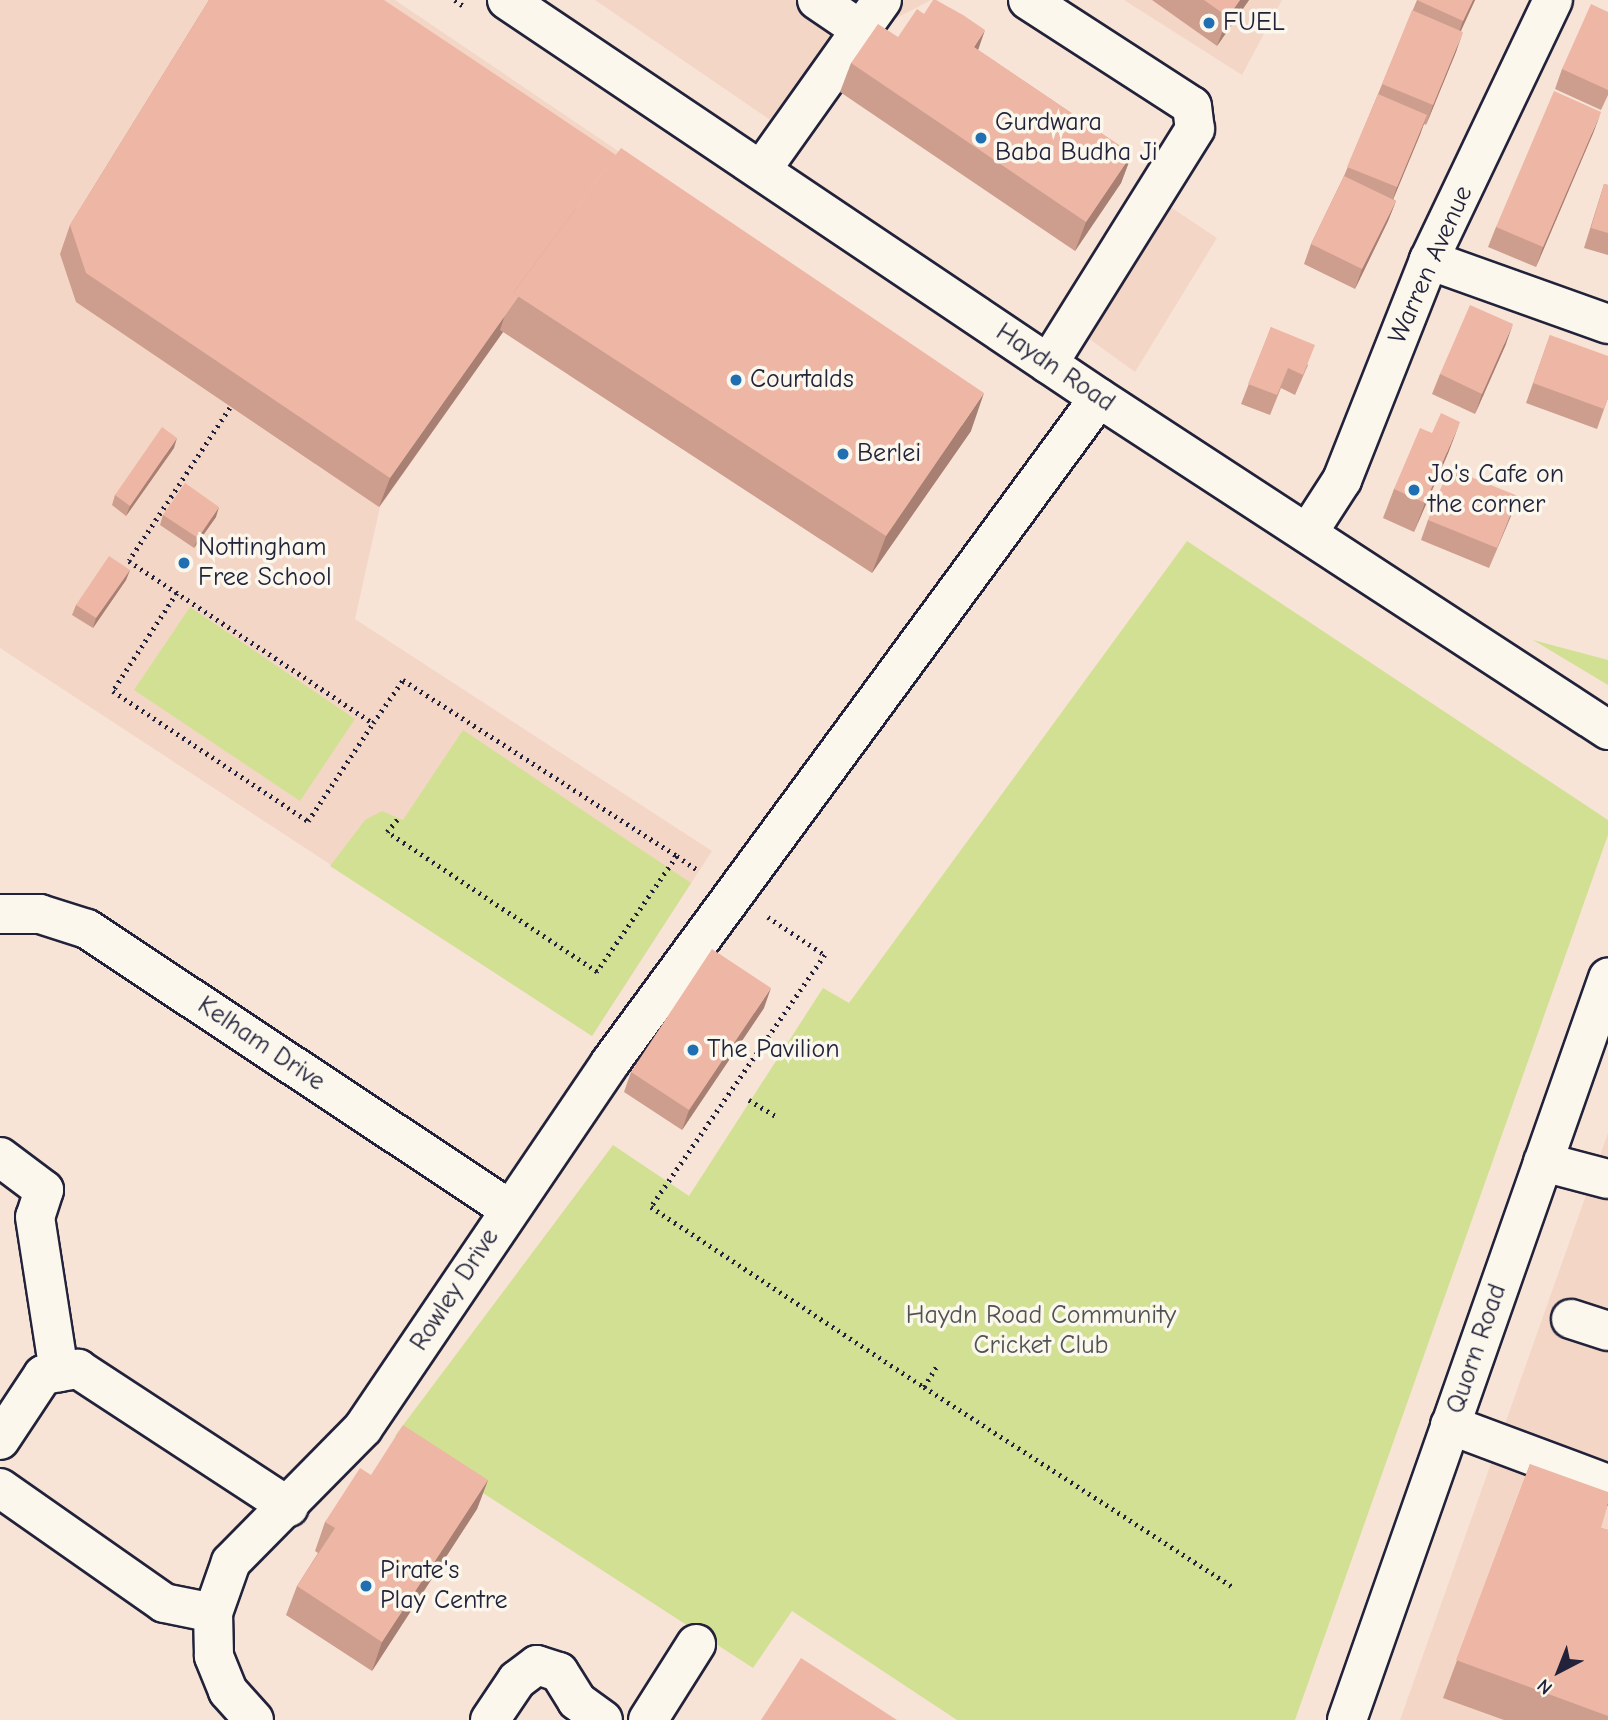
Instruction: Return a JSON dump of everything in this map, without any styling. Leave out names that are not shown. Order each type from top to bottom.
[{"type":"street","name":"Haydn Road","points":[[507,0],[762,169],[1098,398],[1309,531],[1608,730]]},
{"type":"street","points":[[762,169],[872,15],[817,0]]},
{"type":"street","points":[[1028,0],[1192,106],[1195,129],[1048,364]]},
{"type":"street","name":"Warren Avenue","points":[[1309,531],[1342,480],[1429,260],[1553,0]]},
{"type":"street","points":[[1429,260],[1608,324]]},
{"type":"street","name":"Rowley Drive","points":[[254,1720],[228,1691],[214,1656],[213,1613],[231,1562],[289,1507],[363,1428],[610,1063],[1098,398]]},
{"type":"street","name":"Kelham Drive","points":[[0,914],[40,914],[86,929],[509,1209]]},
{"type":"street","name":"Quorn Road","points":[[1346,1720],[1608,978]]},
{"type":"street","points":[[0,1157],[44,1189],[35,1217],[59,1372]]},
{"type":"street","points":[[1543,1162],[1608,1179]]},
{"type":"street","points":[[1570,1319],[1608,1331]]},
{"type":"street","points":[[0,1440],[43,1375],[78,1369],[289,1507]]},
{"type":"street","points":[[1450,1425],[1608,1485]]},
{"type":"street","points":[[0,1488],[164,1603],[213,1613]]},
{"type":"street","points":[[648,1720],[696,1644]]},
{"type":"street","points":[[490,1720],[517,1681],[537,1665],[559,1672],[577,1701],[603,1720]]},
{"type":"path","points":[[230,408],[129,561],[373,723]]},
{"type":"path","points":[[177,593],[113,691],[308,821],[403,680],[677,856],[597,972],[387,832],[398,817]]},
{"type":"path","points":[[810,975],[651,1207],[1232,1586]]},
{"type":"path","points":[[749,1100],[777,1116]]},
{"type":"path","points":[[924,1387],[938,1364]]},
{"type":"shaded area","name":"Nottingham Free School","points":[[0,0],[395,0],[627,157],[380,507],[355,619],[712,851],[592,1036],[0,648]]},
{"type":"shaded area","points":[[595,0],[931,0],[883,25],[801,141]]},
{"type":"shaded area","points":[[1124,0],[1282,0],[1242,75]]},
{"type":"shaded area","points":[[1169,206],[1217,238],[1135,372],[1088,338]]},
{"type":"shaded area","points":[[1608,1133],[1608,1720],[1400,1720]]},
{"type":"green space","name":"Haydn Road Community Cricket Club","points":[[1187,541],[1608,820],[1608,835],[1295,1720],[957,1720],[792,1611],[753,1668],[395,1436],[613,1145],[689,1196],[823,988],[849,1003]]},
{"type":"green space","points":[[190,607],[355,719],[300,801],[134,690]]},
{"type":"green space","points":[[1533,640],[1608,660],[1608,685]]},
{"type":"green space","points":[[463,730],[691,883],[592,1036],[330,866],[365,820],[382,811],[403,820]]},
{"type":"building","points":[[209,0],[384,0],[616,155],[513,293],[519,296],[390,478],[86,273],[70,225]]},
{"type":"building","name":"Gurdwara Baba Budha Ji","points":[[933,0],[985,30],[974,47],[1132,154],[1086,222],[851,63],[878,24],[898,37],[917,9],[924,14]]},
{"type":"building","points":[[1204,0],[1240,0],[1228,17]]},
{"type":"building","points":[[1417,0],[1473,0],[1463,21]]},
{"type":"building","points":[[1591,4],[1608,12],[1608,90],[1562,69]]},
{"type":"building","points":[[1412,10],[1463,32],[1433,105],[1382,84]]},
{"type":"building","points":[[1554,91],[1601,112],[1543,247],[1496,227]]},
{"type":"building","points":[[1378,94],[1427,115],[1397,187],[1347,167]]},
{"type":"building","name":"Courtalds","points":[[621,148],[984,393],[886,536],[513,293]]},
{"type":"building","points":[[1344,176],[1396,201],[1362,269],[1311,244]]},
{"type":"building","points":[[1604,184],[1608,185],[1608,233],[1591,228]]},
{"type":"building","points":[[1470,305],[1513,324],[1482,394],[1440,374]]},
{"type":"building","points":[[1271,327],[1315,345],[1303,375],[1288,368],[1277,395],[1248,384]]},
{"type":"building","points":[[1550,335],[1608,356],[1608,398],[1604,409],[1533,383]]},
{"type":"building","points":[[1441,413],[1460,422],[1425,503],[1394,489],[1420,428],[1432,433]]},
{"type":"building","points":[[162,427],[177,438],[130,506],[115,495]]},
{"type":"building","points":[[1449,468],[1518,496],[1497,548],[1428,520]]},
{"type":"building","points":[[185,483],[219,507],[198,538],[163,515]]},
{"type":"building","points":[[109,556],[130,570],[96,618],[76,605]]},
{"type":"building","name":"The Pavilion","points":[[712,949],[771,988],[689,1110],[631,1072]]},
{"type":"building","name":"Pirate's Play Centre","points":[[403,1425],[488,1480],[382,1642],[297,1586],[335,1528],[325,1522],[360,1468],[371,1475]]},
{"type":"building","points":[[1530,1464],[1608,1492],[1608,1504],[1601,1528],[1608,1530],[1608,1716],[1456,1660]]},
{"type":"building","points":[[801,1658],[897,1720],[761,1720]]},
{"type":"place","name":"FUEL","points":[[1209,23]]},
{"type":"place","name":"Gurdwara Baba Budha Ji","points":[[981,138]]},
{"type":"place","name":"Courtalds","points":[[736,380]]},
{"type":"place","name":"Berlei","points":[[843,454]]},
{"type":"place","name":"Jo's Cafe on the corner","points":[[1414,490]]},
{"type":"place","name":"Nottingham Free School","points":[[184,563]]},
{"type":"place","name":"The Pavilion","points":[[693,1050]]},
{"type":"place","name":"Pirate's Play Centre","points":[[366,1586]]}]
